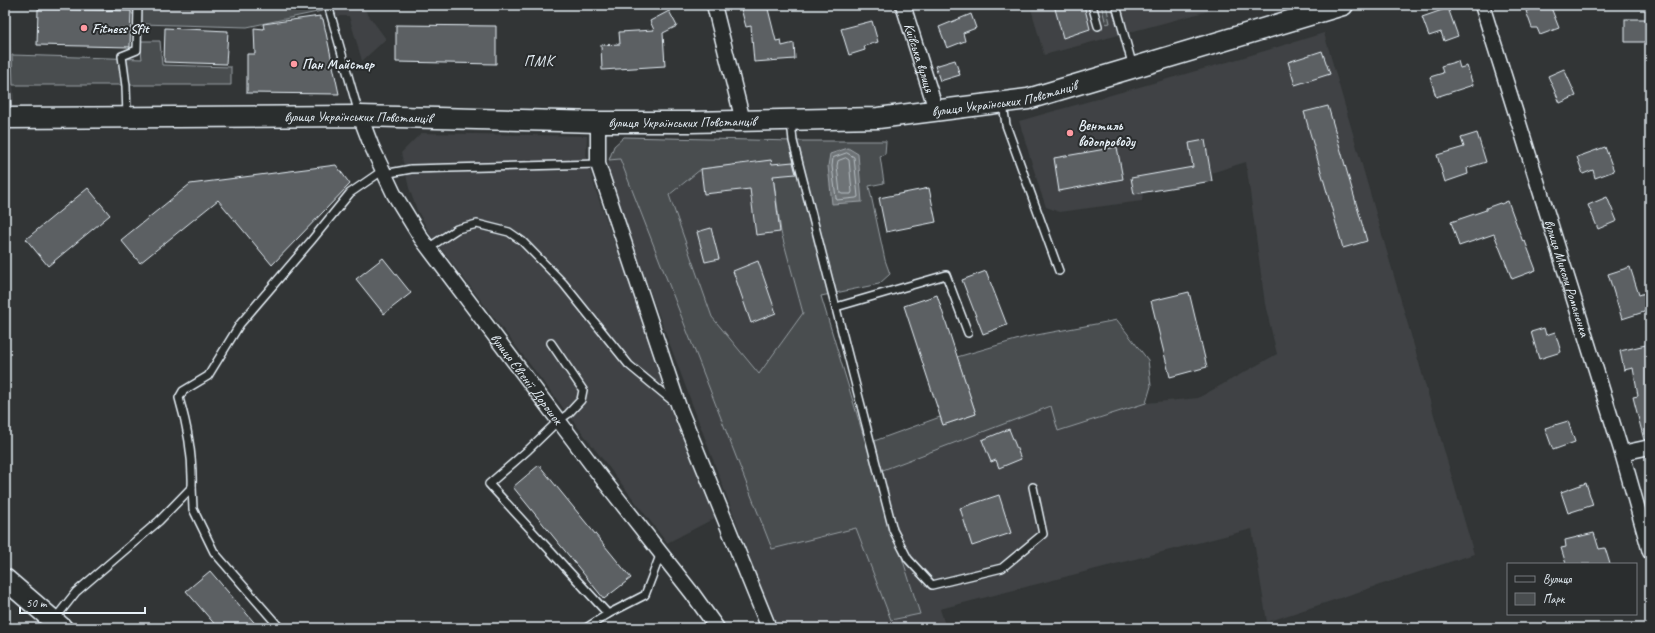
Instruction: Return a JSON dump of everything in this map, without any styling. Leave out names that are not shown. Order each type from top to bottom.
[{"type":"street","points":[[714,5],[743,121]]},
{"type":"street","name":"Київська вулиця","points":[[903,5],[936,110]]},
{"type":"street","name":"вулиця Українських Повстанців","points":[[6,118],[360,116],[598,122],[791,121],[878,118],[1028,99],[1343,5]]},
{"type":"street","name":"вулиця Миколи Романенка","points":[[1482,5],[1622,453],[1650,552]]},
{"type":"street","name":"вулиця Євгенії Дорошок","points":[[360,116],[383,172],[404,212],[428,248],[558,421],[661,553],[717,628]]},
{"type":"street","points":[[598,122],[598,164],[679,407],[769,628]]},
{"type":"street","points":[[1622,453],[1650,447]]},
{"type":"street","points":[[5,578],[54,626]]},
{"type":"lane","points":[[127,117],[126,86],[122,56],[137,50],[138,5]]},
{"type":"lane","points":[[328,5],[360,116]]},
{"type":"lane","points":[[1092,5],[1098,26]]},
{"type":"lane","points":[[1116,5],[1133,68]]},
{"type":"lane","points":[[5,63],[6,118]]},
{"type":"lane","points":[[1002,102],[1006,125],[1059,271]]},
{"type":"lane","points":[[791,121],[793,141],[893,530],[908,559],[932,585],[1002,568],[1043,534],[1032,487]]},
{"type":"lane","points":[[280,628],[214,552],[192,509],[193,463],[185,418],[179,398],[183,391],[208,376],[240,324],[350,193],[383,172],[411,169],[598,164]]},
{"type":"lane","points":[[428,248],[458,229],[477,224],[509,232],[522,241],[563,283],[629,365],[679,407]]},
{"type":"lane","points":[[836,307],[946,275],[968,333]]},
{"type":"lane","points":[[551,343],[583,390],[581,400],[568,414],[558,421],[489,484],[608,614]]},
{"type":"lane","points":[[54,626],[76,592],[159,522],[192,487]]},
{"type":"lane","points":[[586,628],[608,614],[645,595],[661,553]]},
{"type":"shaded area","points":[[5,5],[9,5],[14,101],[5,100]]},
{"type":"shaded area","points":[[332,5],[361,5],[386,39],[362,61],[349,16],[335,16]]},
{"type":"shaded area","points":[[1030,5],[1215,5],[1216,9],[1044,55]]},
{"type":"shaded area","points":[[1324,33],[1474,554],[1267,622],[1252,529],[940,609],[946,628],[776,628],[606,174],[609,160],[620,159],[772,549],[856,527],[891,620],[920,613],[875,473],[1051,406],[1058,431],[1146,403],[1198,398],[1277,354],[1265,304],[1246,162],[1211,173],[1212,181],[1143,192],[1142,201],[1059,212],[1046,207],[1019,121]]},
{"type":"shaded area","points":[[421,133],[587,136],[586,158],[597,194],[715,518],[667,543],[432,237],[417,210],[409,188],[401,153]]},
{"type":"shaded area","points":[[771,160],[781,232],[803,314],[759,374],[712,317],[669,195],[701,169]]},
{"type":"green space","points":[[62,5],[321,5],[322,11],[247,27],[141,24],[130,11]]},
{"type":"green space","points":[[1101,5],[1106,5],[1110,23],[1106,24]]},
{"type":"green space","points":[[140,41],[160,41],[162,65],[231,67],[231,85],[13,85],[12,55],[142,59]]},
{"type":"green space","points":[[624,137],[793,141],[886,141],[885,154],[880,156],[884,183],[869,186],[885,260],[890,274],[879,284],[821,296],[866,444],[940,417],[943,425],[976,414],[957,357],[1026,337],[1117,320],[1148,360],[1151,386],[1146,403],[1058,431],[1051,406],[875,473],[920,614],[891,620],[856,528],[772,549],[620,159],[609,160],[614,146]],"holes":[[[771,161],[781,232],[803,313],[759,374],[712,317],[669,195],[701,169]]]},
{"type":"water","points":[[848,148],[858,154],[862,202],[832,204],[828,166],[830,154]]},
{"type":"building","points":[[740,5],[767,5],[776,41],[781,40],[782,46],[794,43],[795,59],[754,62],[751,26],[746,27]]},
{"type":"building","points":[[1054,5],[1084,5],[1090,29],[1063,38]]},
{"type":"building","points":[[1542,5],[1550,5],[1559,28],[1540,35],[1537,28],[1532,28],[1526,11]]},
{"type":"building","points":[[1448,8],[1458,36],[1444,41],[1441,32],[1429,36],[1422,17]]},
{"type":"building","name":"Fitness Sfit","points":[[38,9],[131,11],[130,47],[37,45]]},
{"type":"building","points":[[669,11],[677,26],[663,33],[665,66],[602,70],[601,45],[620,44],[619,32],[654,30],[650,21]]},
{"type":"building","points":[[971,14],[976,28],[963,33],[965,41],[947,48],[939,27]]},
{"type":"building","name":"Пан Майстер","points":[[320,16],[320,19],[323,19],[339,94],[247,93],[247,54],[255,54],[254,28],[264,29],[263,24]]},
{"type":"building","points":[[1625,19],[1650,19],[1650,42],[1625,42]]},
{"type":"building","points":[[872,21],[878,42],[864,46],[865,50],[849,55],[841,29]]},
{"type":"building","points":[[396,25],[496,26],[496,64],[396,62]]},
{"type":"building","points":[[165,28],[228,31],[226,64],[164,62]]},
{"type":"building","points":[[1322,51],[1330,74],[1295,85],[1288,62]]},
{"type":"building","points":[[955,60],[960,75],[940,81],[935,66]]},
{"type":"building","points":[[1458,61],[1460,68],[1467,66],[1473,85],[1436,97],[1430,77],[1443,73],[1441,66]]},
{"type":"building","points":[[1564,69],[1576,96],[1560,103],[1548,76]]},
{"type":"building","points":[[1328,106],[1367,241],[1343,248],[1304,112]]},
{"type":"building","points":[[1477,133],[1486,162],[1467,168],[1468,174],[1445,182],[1437,155],[1464,147],[1461,138]]},
{"type":"building","points":[[1205,140],[1212,181],[1134,194],[1131,178],[1193,167],[1189,143]]},
{"type":"building","points":[[1117,147],[1123,179],[1059,191],[1054,158]]},
{"type":"building","points":[[1605,147],[1614,171],[1595,178],[1593,170],[1583,174],[1577,157]]},
{"type":"building","points":[[771,160],[772,164],[793,162],[796,174],[773,176],[780,232],[756,235],[750,189],[704,194],[701,169]]},
{"type":"building","points":[[336,165],[350,184],[272,265],[218,200],[140,263],[121,240],[190,184]]},
{"type":"building","points":[[88,188],[110,215],[48,266],[26,239]]},
{"type":"building","points":[[929,188],[936,222],[886,232],[879,198]]},
{"type":"building","points":[[1607,197],[1617,221],[1598,229],[1588,205]]},
{"type":"building","points":[[1508,201],[1523,242],[1525,241],[1536,270],[1512,279],[1494,234],[1459,246],[1451,222]]},
{"type":"building","points":[[711,228],[719,259],[705,262],[697,232]]},
{"type":"building","points":[[383,258],[411,293],[384,314],[356,279]]},
{"type":"building","points":[[758,261],[776,313],[751,323],[733,271]]},
{"type":"building","points":[[1630,267],[1639,295],[1645,293],[1650,310],[1622,319],[1608,274]]},
{"type":"building","points":[[986,271],[1007,325],[983,334],[962,280]]},
{"type":"building","points":[[1189,292],[1207,367],[1170,377],[1151,301]]},
{"type":"building","points":[[937,295],[976,414],[943,425],[904,306]]},
{"type":"building","points":[[1544,328],[1546,335],[1555,332],[1561,352],[1539,359],[1531,332]]},
{"type":"building","points":[[1650,344],[1650,439],[1644,440],[1633,397],[1638,396],[1633,368],[1624,370],[1620,351]]},
{"type":"building","points":[[1568,421],[1575,442],[1553,450],[1545,428]]},
{"type":"building","points":[[1009,429],[1021,459],[999,468],[996,460],[991,462],[982,440]]},
{"type":"building","points":[[539,465],[631,578],[604,599],[513,487]]},
{"type":"building","points":[[1586,483],[1593,505],[1568,513],[1561,492]]},
{"type":"building","points":[[999,495],[1011,533],[972,546],[960,508]]},
{"type":"building","points":[[1594,533],[1599,549],[1605,548],[1610,563],[1566,563],[1561,548],[1566,547],[1565,540]]},
{"type":"building","points":[[210,571],[259,628],[218,628],[186,591]]},
{"type":"waterway","points":[[5,624],[9,628]]},
{"type":"place","name":"Fitness Sfit","points":[[84,28]]},
{"type":"place","name":"Пан Майстер","points":[[294,64]]},
{"type":"place","name":"Вентиль водопроводу","points":[[1070,133]]},
{"type":"district","name":"ПМК","points":[[539,61]]}]
